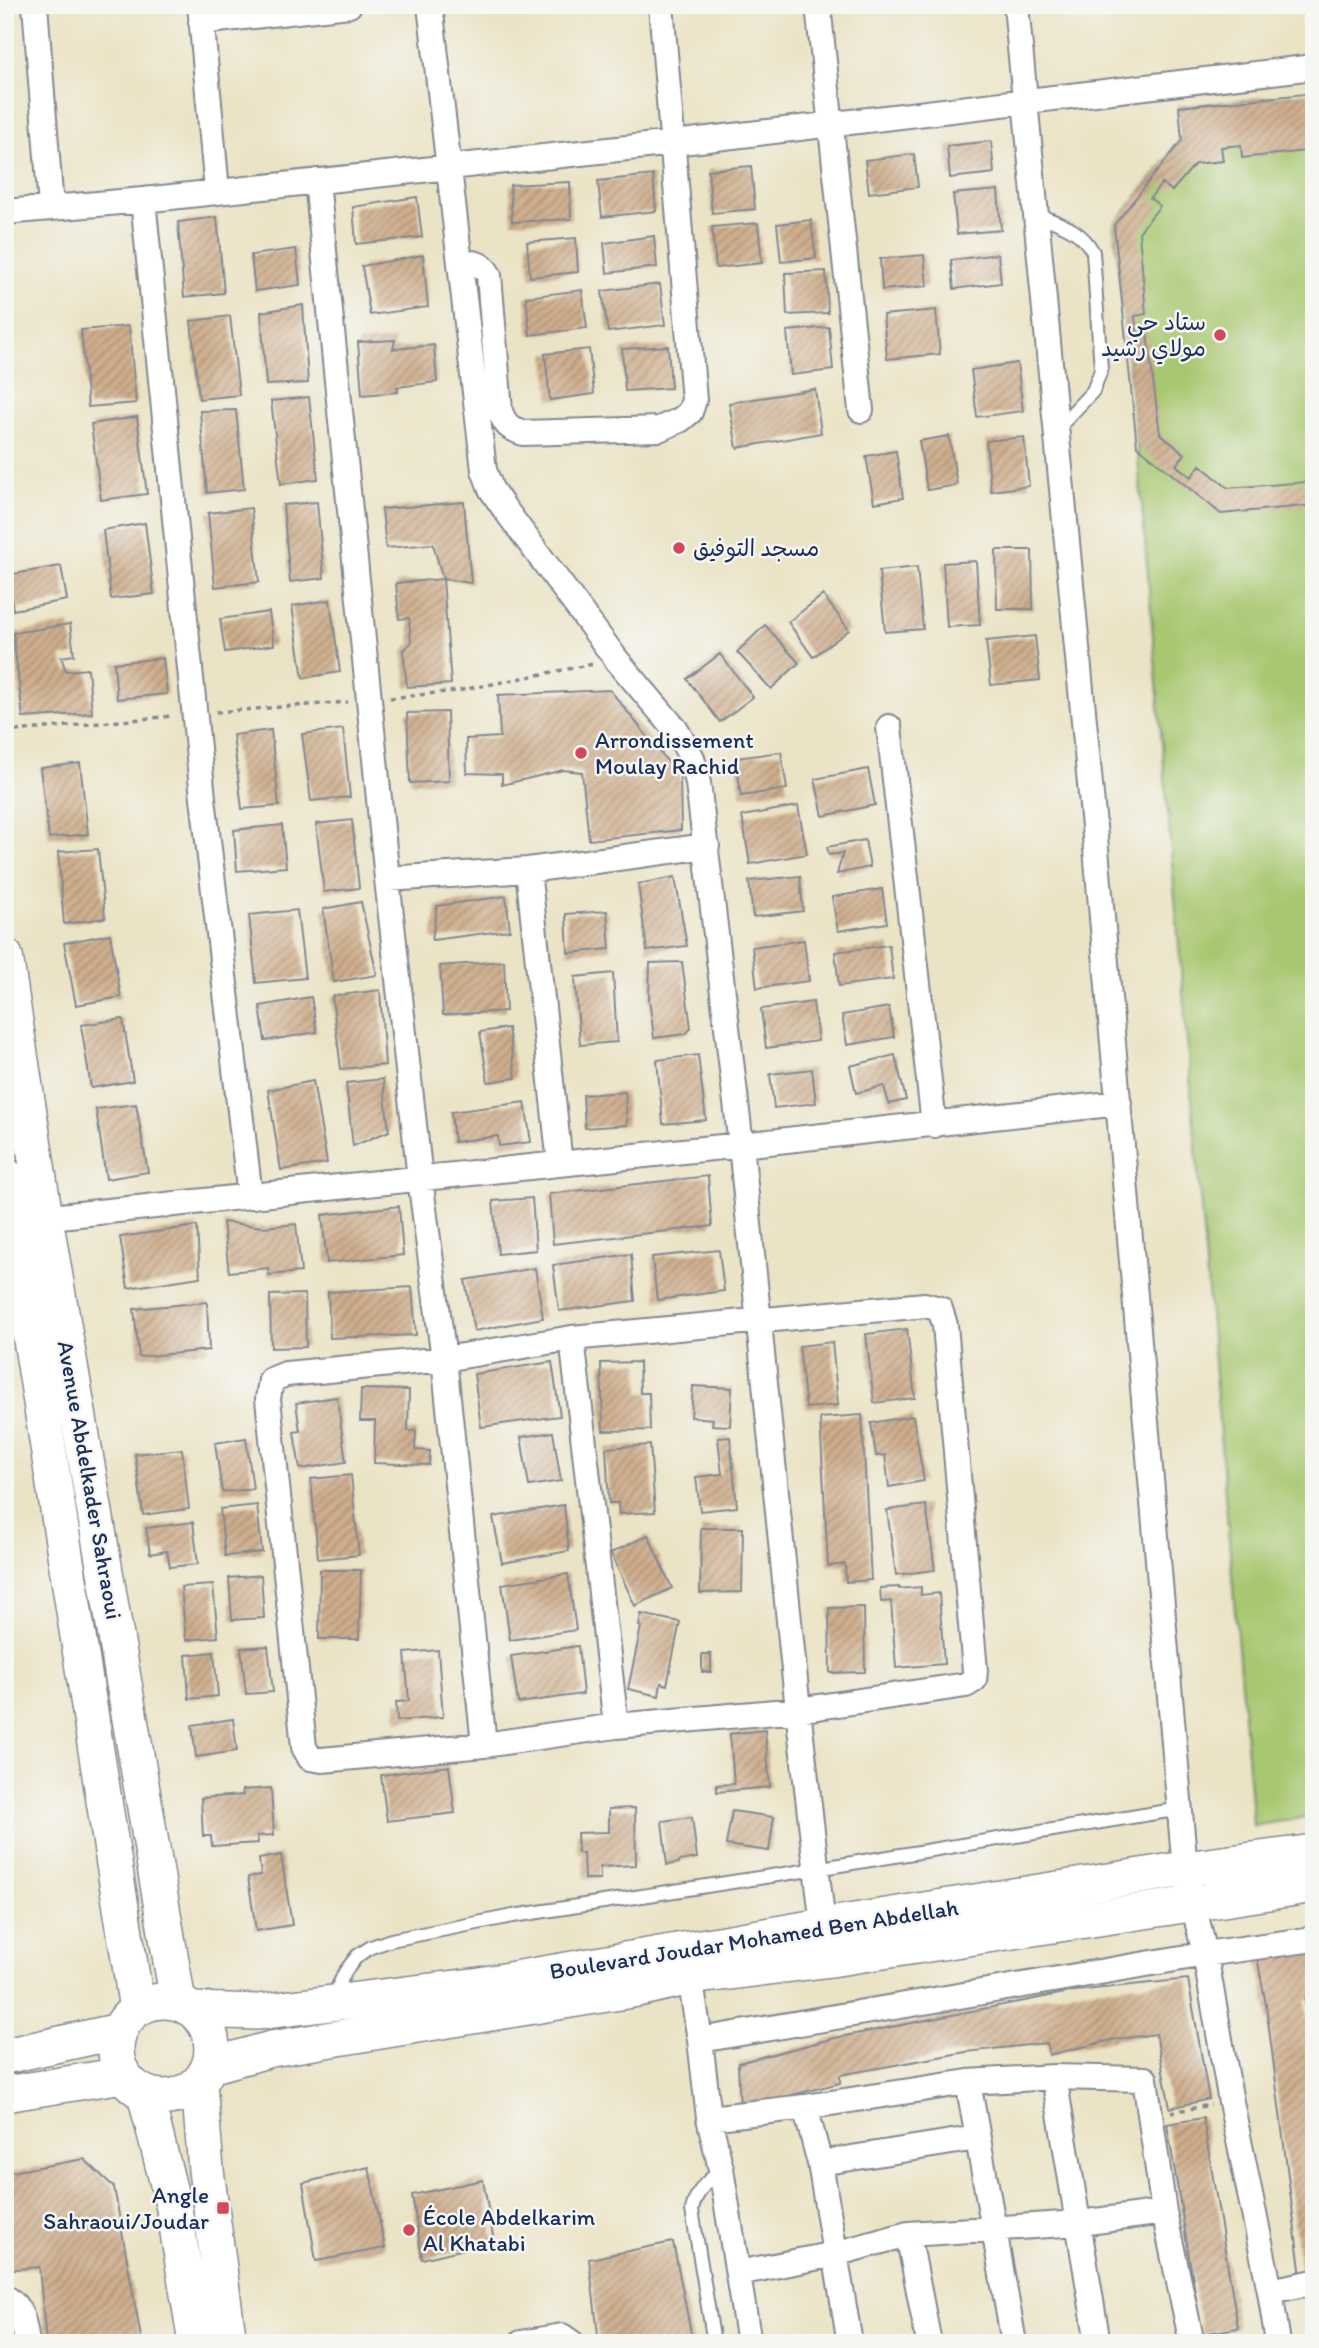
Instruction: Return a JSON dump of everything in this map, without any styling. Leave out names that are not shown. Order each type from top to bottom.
[{"type":"main road","name":"Avenue Abdelkader Sahraoui","points":[[5,956],[21,1220],[128,2020]]},
{"type":"main road","name":"Avenue Abdelkader Sahraoui","points":[[5,1175],[21,1220],[186,2006]]},
{"type":"main road","name":"Boulevard Joudar Mohamed Ben Abdellah","points":[[205,2074],[271,2049],[638,1989],[690,1977],[831,1959],[1189,1886],[1314,1852]]},
{"type":"main road","name":"Boulevard Joudar Mohamed Ben Abdellah","points":[[186,2006],[258,2012],[480,1985],[822,1926],[1189,1886],[1314,1885]]},
{"type":"main road","points":[[5,2056],[128,2020],[150,2002],[164,2000],[186,2006],[204,2021],[211,2035],[213,2051],[205,2074],[206,2170],[229,2343]]},
{"type":"main road","points":[[128,2020],[115,2046],[117,2061],[134,2085],[174,2208],[196,2343]]},
{"type":"main road","points":[[5,2094],[134,2085],[159,2098],[174,2097],[188,2092],[205,2074]]},
{"type":"street","points":[[34,5],[51,207]]},
{"type":"street","points":[[217,191],[201,14],[349,5]]},
{"type":"street","points":[[430,5],[484,470],[491,489],[616,659],[676,730],[692,758],[707,846],[741,1145],[822,1926]]},
{"type":"street","points":[[460,263],[478,263],[489,275],[500,411],[510,429],[523,433],[659,429],[680,421],[690,412],[694,400],[661,5]]},
{"type":"street","points":[[818,5],[862,410]]},
{"type":"street","points":[[1016,5],[1119,1103],[1180,1809],[1189,1886],[1205,1954],[1231,2102],[1270,2291],[1275,2342]]},
{"type":"street","points":[[5,212],[143,200],[674,143],[1314,67]]},
{"type":"street","points":[[317,181],[419,1179],[444,1359],[484,1745]]},
{"type":"street","points":[[143,200],[194,713],[250,1196]]},
{"type":"street","points":[[889,727],[934,1125]]},
{"type":"street","points":[[387,879],[528,870],[707,846]]},
{"type":"street","points":[[528,870],[560,1164]]},
{"type":"street","points":[[21,1220],[934,1125],[1119,1103]]},
{"type":"street","points":[[925,1305],[940,1309],[945,1325],[974,1680],[966,1685],[798,1710],[616,1726],[484,1745],[321,1760],[310,1758],[304,1747],[268,1399],[271,1380],[286,1374],[444,1359],[572,1338],[758,1320],[925,1305]]},
{"type":"street","points":[[572,1338],[616,1726]]},
{"type":"street","points":[[700,2040],[1205,1954],[1314,1939]]},
{"type":"street","points":[[690,1977],[709,2119],[721,2169],[749,2343]]},
{"type":"street","points":[[709,2119],[968,2082],[1054,2077],[1145,2080],[1164,2212],[1192,2343]]},
{"type":"street","points":[[1054,2077],[1098,2343]]},
{"type":"street","points":[[968,2082],[1014,2343]]},
{"type":"street","points":[[805,2107],[820,2163],[850,2343]]},
{"type":"street","points":[[820,2163],[977,2138]]},
{"type":"street","points":[[738,2273],[835,2254],[908,2234],[1080,2222],[1164,2212]]},
{"type":"street","points":[[908,2234],[929,2343]]},
{"type":"street","points":[[1270,2291],[1314,2283]]},
{"type":"street","points":[[5,2297],[18,2308],[24,2318],[27,2343]]},
{"type":"street","points":[[521,2343],[562,2336],[572,2343]]},
{"type":"lane","points":[[1035,214],[1078,232],[1087,240],[1093,252],[1101,370],[1093,391],[1057,430]]},
{"type":"lane","points":[[330,2003],[345,1972],[357,1956],[371,1947],[391,1940],[513,1916],[1180,1809]]},
{"type":"lane","points":[[714,2343],[692,2210],[695,2197],[703,2184],[721,2169]]},
{"type":"path","points":[[5,732],[457,691],[616,659]]},
{"type":"path","points":[[1150,2116],[1231,2102]]},
{"type":"green space","points":[[1314,93],[1314,1816],[1253,1826],[1137,446],[1114,225],[1182,140],[1179,107]]},
{"type":"building","points":[[1314,93],[1314,150],[1242,158],[1241,145],[1221,147],[1223,161],[1195,164],[1172,191],[1162,183],[1150,198],[1160,206],[1139,232],[1146,314],[1135,316],[1137,335],[1147,333],[1160,434],[1185,454],[1176,465],[1191,477],[1200,465],[1228,488],[1307,482],[1308,495],[1314,494],[1314,505],[1221,514],[1137,446],[1114,225],[1182,140],[1179,107]]},
{"type":"building","points":[[991,141],[994,173],[950,178],[947,146]]},
{"type":"building","points":[[914,154],[918,187],[869,193],[865,160]]},
{"type":"building","points":[[751,166],[755,209],[712,213],[708,170]]},
{"type":"building","points":[[653,175],[656,211],[602,217],[598,181]]},
{"type":"building","points":[[570,182],[571,219],[512,222],[510,185]]},
{"type":"building","points":[[998,190],[1001,230],[957,234],[953,194]]},
{"type":"building","points":[[417,197],[422,237],[356,244],[353,207]]},
{"type":"building","points":[[217,217],[224,293],[184,297],[178,222]]},
{"type":"building","points":[[811,220],[816,258],[781,262],[777,224]]},
{"type":"building","points":[[758,223],[762,263],[716,268],[712,227]]},
{"type":"building","points":[[654,236],[657,267],[607,273],[604,243]]},
{"type":"building","points":[[576,238],[578,272],[530,277],[527,242]]},
{"type":"building","points":[[296,249],[300,285],[255,291],[251,255]]},
{"type":"building","points":[[998,254],[1001,283],[954,289],[951,260]]},
{"type":"building","points":[[423,255],[428,307],[370,315],[362,266]]},
{"type":"building","points":[[924,255],[927,286],[882,290],[880,259]]},
{"type":"building","points":[[826,271],[828,313],[787,315],[785,273]]},
{"type":"building","points":[[660,284],[665,325],[608,332],[602,291]]},
{"type":"building","points":[[582,290],[587,328],[530,335],[526,297]]},
{"type":"building","points":[[303,305],[308,383],[266,385],[261,312]]},
{"type":"building","points":[[936,310],[940,354],[887,359],[883,315]]},
{"type":"building","points":[[230,316],[239,395],[199,399],[191,321]]},
{"type":"building","points":[[129,326],[136,403],[88,407],[81,330]]},
{"type":"building","points":[[829,327],[833,370],[791,375],[787,331]]},
{"type":"building","points":[[395,340],[393,349],[434,345],[437,382],[397,387],[398,392],[362,395],[358,342]]},
{"type":"building","points":[[668,346],[671,388],[625,391],[622,349]]},
{"type":"building","points":[[589,349],[594,394],[550,400],[545,354]]},
{"type":"building","points":[[1017,363],[1023,411],[977,417],[971,370]]},
{"type":"building","points":[[815,389],[821,433],[737,448],[729,403]]},
{"type":"building","points":[[309,397],[318,479],[281,484],[271,401]]},
{"type":"building","points":[[236,410],[244,489],[207,493],[200,411]]},
{"type":"building","points":[[137,417],[147,494],[101,500],[91,424]]},
{"type":"building","points":[[949,436],[957,485],[927,490],[919,441]]},
{"type":"building","points":[[1024,437],[1029,486],[991,491],[986,441]]},
{"type":"building","points":[[896,451],[903,498],[874,503],[866,456]]},
{"type":"building","points":[[317,502],[324,578],[290,582],[283,505]]},
{"type":"building","points":[[464,502],[471,583],[443,579],[433,544],[386,548],[382,509]]},
{"type":"building","points":[[251,508],[259,582],[215,587],[208,513]]},
{"type":"building","points":[[145,523],[154,594],[111,599],[103,530]]},
{"type":"building","points":[[996,550],[1032,550],[1033,609],[997,609]]},
{"type":"building","points":[[976,561],[980,625],[947,627],[943,563]]},
{"type":"building","points":[[61,566],[67,600],[13,610],[7,575]]},
{"type":"building","points":[[917,567],[923,629],[885,632],[879,571]]},
{"type":"building","points":[[443,579],[451,684],[407,687],[403,650],[411,643],[409,618],[399,619],[396,583]]},
{"type":"building","points":[[823,595],[849,630],[813,657],[788,622]]},
{"type":"building","points":[[330,600],[340,672],[303,678],[292,606]]},
{"type":"building","points":[[269,612],[274,645],[225,652],[220,619]]},
{"type":"building","points":[[70,624],[74,655],[61,657],[66,671],[88,669],[92,713],[23,718],[13,633]]},
{"type":"building","points":[[765,625],[799,663],[771,689],[737,652]]},
{"type":"building","points":[[1035,636],[1040,680],[991,685],[986,641]]},
{"type":"building","points":[[720,654],[753,697],[720,722],[687,679]]},
{"type":"building","points":[[163,658],[167,694],[117,699],[114,663]]},
{"type":"building","name":"Arrondissement Moulay Rachid","points":[[610,690],[680,777],[681,830],[589,840],[582,772],[563,770],[502,785],[502,774],[467,773],[466,739],[500,737],[498,695]]},
{"type":"building","points":[[447,712],[449,781],[410,783],[407,713]]},
{"type":"building","points":[[343,729],[350,797],[311,801],[302,734]]},
{"type":"building","points":[[271,730],[279,806],[242,809],[233,735]]},
{"type":"building","points":[[781,752],[787,789],[741,796],[736,758]]},
{"type":"building","points":[[80,763],[88,834],[49,838],[40,768]]},
{"type":"building","points":[[868,769],[875,805],[823,816],[815,779]]},
{"type":"building","points":[[798,806],[807,854],[750,864],[742,816]]},
{"type":"building","points":[[352,820],[359,888],[324,892],[316,824]]},
{"type":"building","points":[[282,825],[286,867],[237,871],[234,830]]},
{"type":"building","points":[[865,840],[870,867],[837,874],[843,853],[829,855],[827,847]]},
{"type":"building","points":[[98,849],[105,918],[64,924],[58,852]]},
{"type":"building","points":[[800,876],[803,911],[753,917],[749,881]]},
{"type":"building","points":[[675,877],[687,946],[647,951],[638,884]]},
{"type":"building","points":[[882,889],[887,923],[838,931],[832,897]]},
{"type":"building","points":[[506,896],[510,930],[432,940],[437,906]]},
{"type":"building","points":[[361,902],[377,975],[334,982],[323,909]]},
{"type":"building","points":[[297,910],[305,978],[256,983],[249,915]]},
{"type":"building","points":[[607,911],[610,949],[568,953],[566,914]]},
{"type":"building","points":[[110,934],[121,997],[76,1005],[64,943]]},
{"type":"building","points":[[804,940],[809,981],[757,988],[752,947]]},
{"type":"building","points":[[889,945],[893,979],[839,986],[835,952]]},
{"type":"building","points":[[504,961],[506,1011],[443,1015],[440,966]]},
{"type":"building","points":[[682,962],[691,1028],[686,1034],[654,1038],[649,999],[650,963]]},
{"type":"building","points":[[613,973],[617,1042],[580,1045],[575,977]]},
{"type":"building","points":[[380,990],[385,1065],[341,1069],[332,996]]},
{"type":"building","points":[[311,997],[317,1032],[265,1041],[260,1006]]},
{"type":"building","points":[[813,1002],[818,1041],[766,1048],[761,1009]]},
{"type":"building","points":[[889,1007],[894,1037],[847,1045],[842,1015]]},
{"type":"building","points":[[123,1019],[133,1081],[91,1088],[81,1025]]},
{"type":"building","points":[[508,1028],[516,1078],[488,1082],[480,1032]]},
{"type":"building","points":[[698,1055],[706,1120],[663,1124],[657,1060]]},
{"type":"building","points":[[895,1055],[906,1100],[889,1104],[884,1086],[856,1093],[850,1066]]},
{"type":"building","points":[[812,1069],[816,1103],[774,1108],[770,1074]]},
{"type":"building","points":[[383,1079],[389,1131],[353,1146],[346,1083]]},
{"type":"building","points":[[313,1081],[327,1163],[281,1170],[268,1090]]},
{"type":"building","points":[[625,1092],[627,1125],[585,1128],[583,1095]]},
{"type":"building","points":[[525,1102],[531,1142],[499,1146],[498,1136],[454,1142],[451,1112]]},
{"type":"building","points":[[136,1104],[148,1172],[106,1179],[96,1109]]},
{"type":"building","points":[[708,1176],[712,1226],[553,1244],[549,1194]]},
{"type":"building","points":[[532,1198],[536,1250],[498,1254],[493,1201]]},
{"type":"building","points":[[399,1206],[403,1255],[327,1263],[322,1215]]},
{"type":"building","points":[[223,1222],[263,1227],[296,1224],[301,1272],[268,1275],[269,1268],[229,1272]]},
{"type":"building","points":[[197,1226],[200,1277],[128,1288],[120,1237]]},
{"type":"building","points":[[719,1250],[724,1291],[657,1300],[652,1257]]},
{"type":"building","points":[[631,1254],[635,1301],[559,1311],[553,1265]]},
{"type":"building","points":[[535,1268],[543,1318],[474,1331],[465,1280]]},
{"type":"building","points":[[412,1287],[416,1335],[330,1338],[328,1292]]},
{"type":"building","points":[[305,1294],[306,1347],[271,1348],[270,1295]]},
{"type":"building","points":[[207,1302],[209,1350],[139,1357],[134,1309]]},
{"type":"building","points":[[907,1329],[915,1398],[874,1403],[866,1334]]},
{"type":"building","points":[[832,1342],[838,1405],[806,1408],[799,1346]]},
{"type":"building","points":[[552,1362],[560,1416],[481,1427],[474,1374]]},
{"type":"building","points":[[639,1362],[640,1393],[649,1393],[650,1430],[603,1431],[601,1363]]},
{"type":"building","points":[[693,1386],[732,1388],[730,1426],[712,1425],[713,1419],[691,1417]]},
{"type":"building","points":[[361,1389],[409,1390],[408,1431],[416,1431],[415,1450],[430,1451],[429,1465],[374,1463],[375,1421],[360,1421]]},
{"type":"building","points":[[337,1397],[346,1462],[300,1469],[294,1432],[300,1431],[296,1403]]},
{"type":"building","points":[[862,1415],[871,1580],[846,1582],[845,1564],[828,1566],[820,1418]]},
{"type":"building","points":[[913,1416],[924,1481],[889,1487],[885,1455],[876,1456],[871,1423]]},
{"type":"building","points":[[553,1432],[561,1481],[529,1486],[521,1437]]},
{"type":"building","points":[[730,1437],[737,1507],[700,1511],[696,1477],[722,1474],[718,1438]]},
{"type":"building","points":[[246,1438],[253,1489],[222,1492],[215,1443]]},
{"type":"building","points":[[650,1445],[655,1512],[619,1514],[618,1503],[609,1503],[606,1448]]},
{"type":"building","points":[[182,1449],[189,1509],[143,1515],[135,1454]]},
{"type":"building","points":[[351,1475],[359,1555],[318,1559],[311,1479]]},
{"type":"building","points":[[257,1505],[262,1552],[225,1556],[220,1509]]},
{"type":"building","points":[[564,1505],[569,1551],[502,1563],[493,1517]]},
{"type":"building","points":[[926,1505],[935,1570],[896,1575],[887,1510]]},
{"type":"building","points":[[193,1522],[198,1564],[170,1567],[167,1551],[150,1554],[146,1528]]},
{"type":"building","points":[[701,1528],[743,1528],[742,1592],[700,1593]]},
{"type":"building","points":[[648,1535],[672,1588],[635,1606],[611,1553]]},
{"type":"building","points":[[320,1570],[361,1570],[359,1639],[319,1639]]},
{"type":"building","points":[[568,1574],[576,1630],[510,1640],[502,1584]]},
{"type":"building","points":[[261,1575],[264,1618],[232,1620],[229,1578]]},
{"type":"building","points":[[213,1585],[218,1637],[186,1640],[181,1587]]},
{"type":"building","points":[[921,1587],[921,1595],[939,1593],[944,1664],[896,1668],[891,1601],[881,1602],[880,1588]]},
{"type":"building","points":[[864,1607],[865,1672],[830,1673],[829,1608]]},
{"type":"building","points":[[641,1614],[680,1622],[667,1685],[661,1683],[659,1696],[628,1689],[641,1627]]},
{"type":"building","points":[[268,1646],[273,1692],[246,1694],[241,1648]]},
{"type":"building","points":[[578,1646],[583,1694],[518,1703],[511,1656]]},
{"type":"building","points":[[438,1650],[443,1717],[397,1721],[396,1702],[409,1701],[405,1653]]},
{"type":"building","points":[[214,1652],[218,1696],[189,1699],[186,1655]]},
{"type":"building","points":[[702,1654],[711,1654],[711,1672],[702,1672]]},
{"type":"building","points":[[233,1719],[237,1751],[196,1757],[192,1725]]},
{"type":"building","points":[[765,1730],[770,1787],[717,1792],[717,1785],[734,1784],[730,1734]]},
{"type":"building","points":[[449,1766],[455,1813],[387,1821],[381,1775]]},
{"type":"building","points":[[271,1788],[274,1835],[257,1836],[258,1843],[212,1846],[211,1836],[203,1836],[201,1798],[243,1795],[242,1790]]},
{"type":"building","points":[[635,1808],[636,1865],[600,1867],[600,1879],[584,1879],[583,1853],[578,1853],[577,1833],[609,1832],[609,1809]]},
{"type":"building","points":[[732,1811],[774,1817],[769,1851],[726,1845]]},
{"type":"building","points":[[692,1817],[697,1858],[667,1865],[662,1821]]},
{"type":"building","points":[[281,1855],[292,1925],[256,1931],[248,1877],[261,1875],[259,1859]]},
{"type":"building","points":[[1314,1947],[1314,1998],[1305,2000],[1314,2073],[1314,2274],[1301,2277],[1266,2005],[1257,1957]]},
{"type":"building","points":[[1188,1979],[1209,2099],[1170,2108],[1156,2034],[1111,2040],[1049,2055],[1047,2043],[966,2052],[840,2075],[840,2083],[740,2108],[738,2063],[835,2038],[1075,1991]]},
{"type":"building","points":[[1203,2118],[1238,2328],[1202,2334],[1167,2124]]},
{"type":"building","points":[[84,2159],[114,2187],[142,2343],[46,2343],[39,2267],[5,2270],[5,2173]]},
{"type":"building","points":[[369,2167],[385,2248],[316,2261],[303,2183]]},
{"type":"building","points":[[483,2180],[494,2242],[422,2259],[412,2195]]},
{"type":"building","points":[[673,2242],[693,2343],[599,2343],[589,2259]]},
{"type":"place","name":"ستاد حي مولاي رشيد","points":[[1220,335]]},
{"type":"place","name":"مسجد التوفيق","points":[[679,548]]},
{"type":"place","name":"Arrondissement Moulay Rachid","points":[[581,753]]},
{"type":"place","name":"Angle Sahraoui/Joudar","points":[[223,2208]]},
{"type":"place","name":"École Abdelkarim Al Khatabi","points":[[409,2230]]}]
